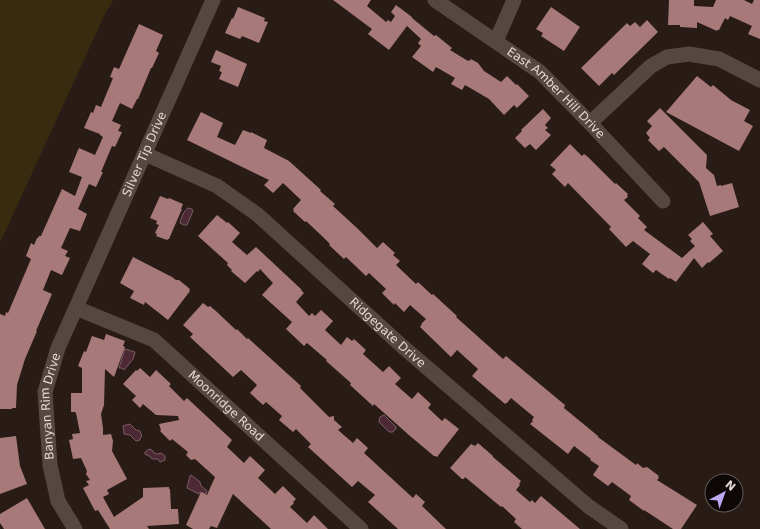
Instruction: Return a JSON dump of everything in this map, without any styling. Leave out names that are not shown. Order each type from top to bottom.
[{"type":"street","name":"Silver Tip Drive","points":[[76,308],[213,0]]},
{"type":"street","name":"East Amber Hill Drive","points":[[435,0],[540,72],[663,201]]},
{"type":"street","points":[[496,41],[514,0]]},
{"type":"street","points":[[590,123],[651,66],[667,57],[689,54],[718,59],[760,80]]},
{"type":"street","name":"Ridgegate Drive","points":[[145,154],[217,186],[258,215],[403,347],[588,506],[621,529]]},
{"type":"street","name":"Banyan Rim Drive","points":[[75,529],[58,501],[50,465],[45,392],[58,348],[76,308]]},
{"type":"street","name":"Moonridge Road","points":[[76,308],[154,340],[361,529]]},
{"type":"shaded area","points":[[0,0],[113,0],[105,14],[0,243]]},
{"type":"shaded area","points":[[188,208],[192,209],[193,211],[187,225],[184,225],[180,223],[180,221],[184,212]]},
{"type":"shaded area","points":[[125,349],[135,352],[133,359],[124,370],[119,368]]},
{"type":"shaded area","points":[[384,415],[396,427],[393,432],[389,432],[379,422],[380,417]]},
{"type":"shaded area","points":[[130,424],[136,430],[140,431],[142,436],[140,440],[136,441],[130,435],[124,434],[123,426]]},
{"type":"shaded area","points":[[149,449],[157,454],[161,453],[165,456],[165,460],[160,462],[158,459],[153,459],[145,454],[145,452]]},
{"type":"shaded area","points":[[191,475],[200,482],[201,486],[207,491],[206,494],[200,492],[199,494],[187,488]]},
{"type":"building","points":[[333,0],[371,0],[367,6],[386,22],[388,20],[391,22],[395,16],[391,12],[396,5],[434,36],[436,35],[452,48],[450,50],[468,61],[471,59],[478,63],[484,71],[501,82],[507,76],[529,96],[517,108],[514,105],[504,115],[489,99],[465,85],[462,90],[451,84],[455,78],[436,67],[433,72],[412,57],[421,46],[418,43],[421,39],[407,26],[389,50],[368,34],[372,29]]},
{"type":"building","points":[[669,0],[694,0],[694,6],[713,7],[716,0],[744,0],[752,4],[754,0],[760,0],[760,39],[748,34],[752,26],[730,16],[728,20],[725,18],[717,31],[697,22],[697,28],[680,27],[680,25],[668,25]]},
{"type":"building","points":[[238,7],[265,18],[264,21],[268,22],[259,43],[242,36],[240,39],[225,33]]},
{"type":"building","points":[[551,7],[580,27],[564,51],[541,36],[543,33],[536,29]]},
{"type":"building","points":[[647,20],[658,32],[614,75],[612,73],[599,86],[581,68],[627,23],[630,26],[635,22],[640,27]]},
{"type":"building","points":[[139,24],[163,35],[156,51],[159,53],[132,109],[120,103],[112,121],[121,125],[118,131],[122,132],[115,147],[112,146],[96,187],[89,184],[78,209],[87,214],[80,231],[70,228],[61,248],[68,251],[65,256],[70,258],[62,275],[51,270],[43,290],[52,294],[25,359],[17,385],[16,408],[0,409],[0,314],[5,316],[6,312],[8,313],[31,259],[26,256],[31,243],[34,245],[37,238],[41,236],[62,189],[75,196],[82,177],[69,172],[79,148],[95,155],[103,137],[100,134],[84,128],[96,105],[101,107],[113,78],[110,77],[114,67],[119,69]]},
{"type":"building","points":[[216,50],[247,64],[238,87],[219,79],[222,72],[219,71],[221,66],[211,62]]},
{"type":"building","points":[[697,76],[711,87],[713,85],[731,100],[750,110],[744,121],[753,126],[739,151],[666,112]]},
{"type":"building","points":[[660,108],[707,155],[706,168],[714,175],[717,186],[732,183],[739,207],[710,216],[699,182],[664,147],[659,151],[648,140],[650,138],[646,133],[652,126],[647,121]]},
{"type":"building","points":[[543,109],[551,118],[545,125],[548,128],[545,130],[551,135],[536,150],[530,144],[525,148],[515,138],[522,131],[521,130]]},
{"type":"building","points":[[201,112],[223,123],[217,137],[235,145],[243,130],[251,132],[267,140],[264,148],[289,161],[321,190],[320,191],[335,204],[333,206],[377,248],[383,242],[395,253],[393,255],[400,261],[396,265],[416,284],[418,282],[432,295],[433,294],[457,316],[456,317],[503,359],[506,356],[565,405],[564,408],[598,437],[636,465],[637,463],[643,468],[647,467],[659,476],[657,480],[697,505],[681,529],[673,529],[644,511],[629,500],[631,496],[612,482],[608,486],[593,475],[599,466],[590,460],[591,459],[574,446],[568,454],[530,424],[534,417],[511,398],[505,404],[472,376],[478,369],[457,350],[451,357],[420,327],[426,319],[410,305],[404,312],[395,303],[394,305],[382,293],[386,289],[369,273],[366,276],[346,257],[344,259],[322,236],[293,211],[301,200],[283,183],[273,193],[264,185],[269,180],[187,140]]},
{"type":"building","points":[[570,144],[582,156],[584,154],[588,157],[615,184],[616,183],[628,194],[628,197],[624,200],[640,216],[638,218],[647,227],[644,230],[682,258],[695,246],[690,241],[692,239],[688,235],[703,222],[713,234],[710,236],[723,251],[702,268],[694,258],[676,282],[656,270],[653,273],[642,264],[650,254],[633,241],[626,247],[609,229],[611,227],[568,183],[565,187],[552,174],[556,170],[550,165]]},
{"type":"building","points":[[160,196],[183,204],[169,239],[167,240],[156,236],[157,234],[155,233],[159,225],[156,224],[157,221],[150,218]]},
{"type":"building","points":[[217,215],[227,223],[228,222],[240,233],[232,242],[247,255],[256,247],[302,290],[304,293],[296,302],[309,316],[312,313],[315,316],[321,310],[333,321],[325,330],[341,345],[347,337],[352,341],[354,339],[366,350],[363,354],[383,372],[389,366],[401,378],[395,384],[412,399],[418,392],[431,404],[428,408],[442,421],[445,418],[459,429],[437,457],[410,436],[374,404],[373,406],[350,385],[351,383],[326,361],[327,360],[307,343],[304,346],[286,329],[292,322],[262,295],[273,283],[260,269],[245,283],[231,271],[232,270],[227,265],[228,263],[198,236]]},
{"type":"building","points":[[133,257],[176,280],[179,280],[190,289],[168,320],[145,302],[144,305],[130,298],[134,291],[120,283]]},
{"type":"building","points":[[203,303],[208,307],[210,306],[236,330],[237,329],[247,339],[248,338],[301,386],[300,388],[329,417],[334,416],[334,420],[342,427],[338,430],[353,443],[357,438],[368,448],[364,453],[413,498],[416,494],[425,502],[422,506],[446,529],[398,529],[368,502],[375,495],[358,481],[352,487],[308,447],[311,444],[296,429],[293,432],[279,420],[282,416],[266,402],[263,405],[250,393],[257,385],[241,370],[233,377],[190,337],[193,334],[183,325]]},
{"type":"building","points":[[106,334],[125,341],[123,346],[125,347],[114,377],[105,369],[104,405],[101,414],[103,435],[111,434],[113,441],[112,451],[127,479],[107,490],[109,494],[103,497],[114,517],[143,497],[143,488],[169,487],[171,509],[178,509],[179,524],[147,526],[149,529],[110,529],[98,510],[95,511],[83,488],[89,485],[86,481],[90,480],[86,474],[87,471],[81,458],[73,459],[69,440],[73,439],[72,434],[80,433],[76,413],[71,412],[71,393],[82,393],[82,368],[78,366],[84,351],[86,352],[92,336],[104,340]]},
{"type":"building","points":[[140,368],[150,377],[156,370],[171,384],[169,386],[184,401],[187,398],[232,440],[227,447],[244,463],[250,456],[265,470],[258,478],[275,494],[283,486],[296,499],[290,507],[307,523],[314,515],[328,529],[271,529],[233,494],[217,528],[211,526],[209,529],[193,529],[186,525],[201,492],[207,495],[215,477],[195,459],[191,460],[186,455],[188,452],[172,439],[170,441],[160,431],[159,424],[179,420],[178,416],[156,415],[143,404],[140,408],[132,400],[136,396],[123,384],[136,370],[137,371]]},
{"type":"building","points":[[16,436],[20,466],[27,484],[0,494],[0,438]]},
{"type":"building","points":[[478,443],[521,481],[516,490],[530,502],[532,500],[535,503],[541,496],[580,529],[522,529],[514,522],[516,519],[502,506],[501,507],[465,477],[462,479],[450,468],[471,444],[475,446]]},
{"type":"building","points":[[27,498],[45,529],[4,529],[0,523],[0,514]]}]
